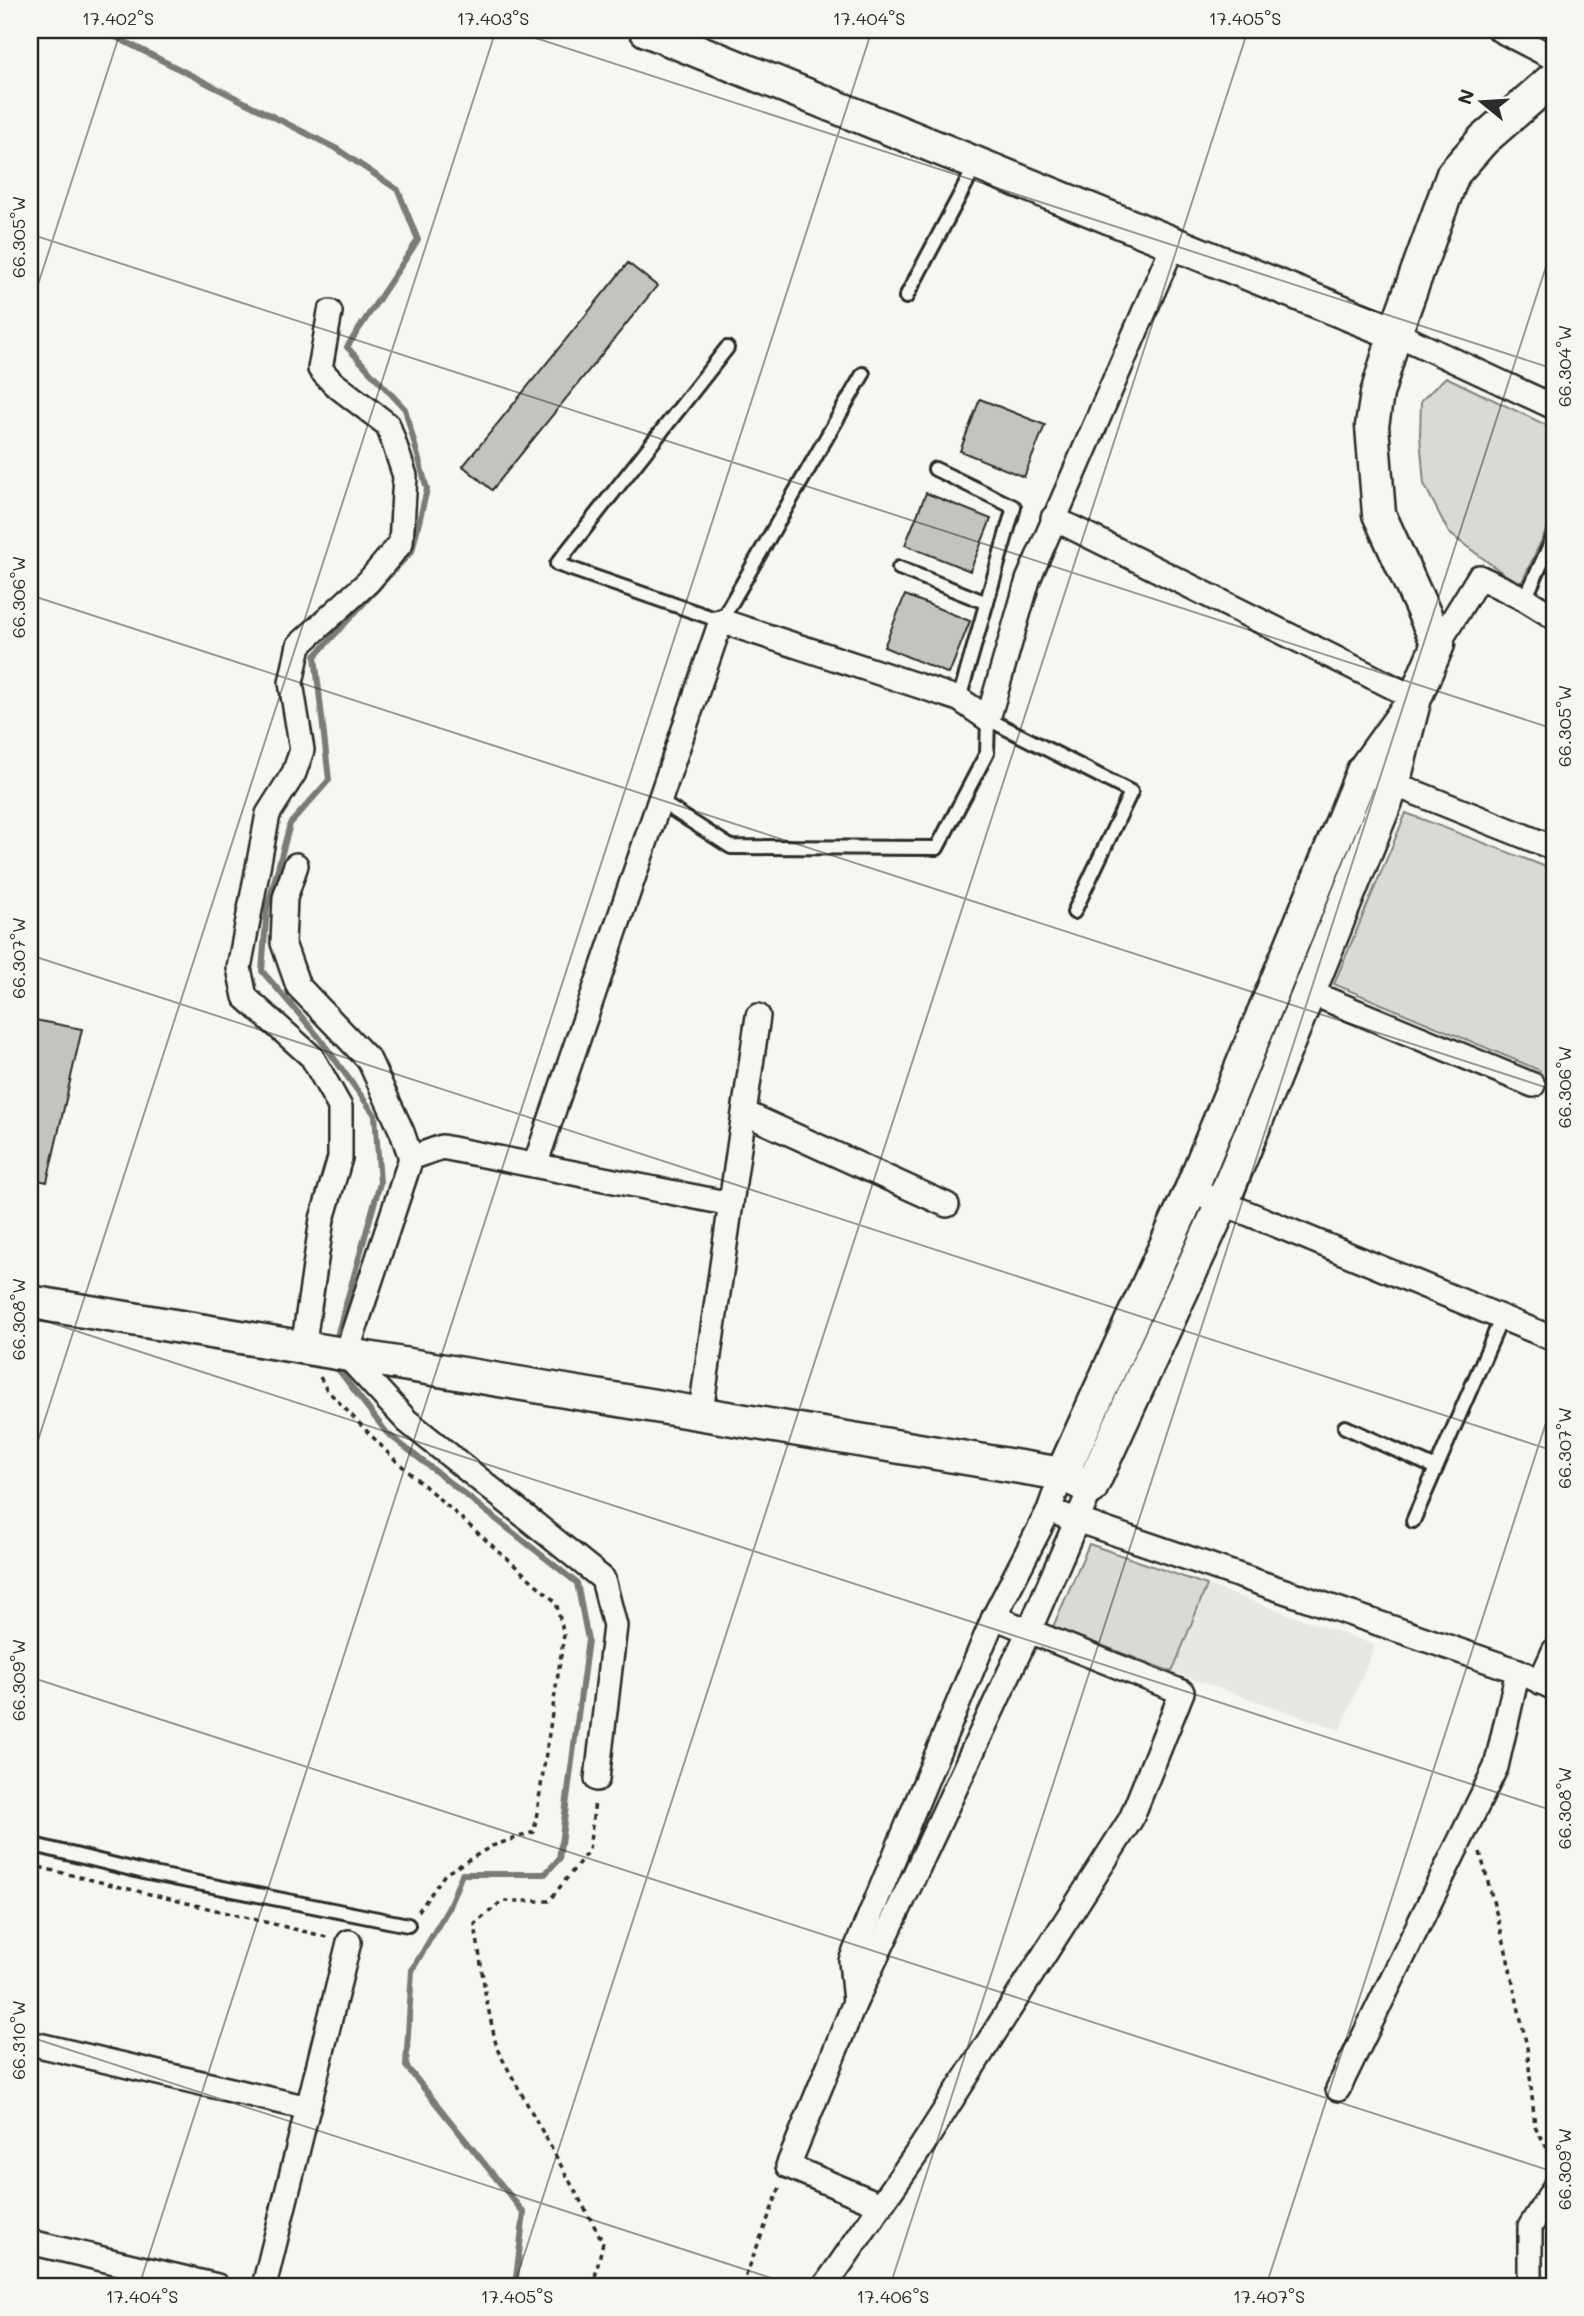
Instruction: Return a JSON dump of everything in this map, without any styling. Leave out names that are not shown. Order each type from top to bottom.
[{"type":"street","points":[[646,30],[977,162],[1395,334],[1554,407]]},
{"type":"street","points":[[1500,30],[1554,58]]},
{"type":"street","points":[[1438,644],[1379,514],[1372,426],[1377,394],[1395,334],[1453,174],[1483,140],[1554,78]]},
{"type":"street","points":[[535,1165],[721,621],[959,699],[988,719],[1028,580],[1174,243]]},
{"type":"street","points":[[330,312],[320,369],[333,383],[388,425],[405,476],[401,542],[368,582],[299,645],[291,683],[302,750],[295,773],[268,814],[239,968],[246,997],[312,1057],[340,1107],[340,1158],[322,1219],[330,1352],[407,1421],[603,1579],[615,1626],[597,1779]]},
{"type":"street","points":[[1053,518],[1415,698]]},
{"type":"street","points":[[881,2205],[788,2166],[855,2002],[1029,1631],[1076,1520],[1222,1204],[1393,784],[1415,698],[1438,644],[1479,577],[1525,599],[1554,617]]},
{"type":"street","points":[[855,2002],[851,1961],[994,1617],[1049,1510],[1062,1474],[1191,1190],[1363,771],[1415,698]]},
{"type":"street","points":[[1363,771],[1554,848]]},
{"type":"street","points":[[296,865],[285,898],[284,943],[298,986],[369,1060],[411,1158],[330,1352]]},
{"type":"street","points":[[1309,992],[1533,1085]]},
{"type":"street","points":[[701,1411],[758,1016]]},
{"type":"street","points":[[744,1113],[947,1205]]},
{"type":"street","points":[[411,1158],[442,1147],[731,1204]]},
{"type":"street","points":[[1191,1190],[1554,1339]]},
{"type":"street","points":[[30,1302],[701,1411],[1062,1474],[1091,1488]]},
{"type":"street","points":[[1049,1510],[1518,1671],[1547,1685],[1554,1651]]},
{"type":"street","points":[[825,2286],[922,2146],[1131,1819],[1182,1692],[994,1617]]},
{"type":"street","points":[[1338,2089],[1496,1768],[1518,1671]]},
{"type":"street","points":[[264,2286],[349,1942]]},
{"type":"street","points":[[30,2043],[308,2108]]},
{"type":"street","points":[[1530,2286],[1530,2227],[1554,2188]]},
{"type":"street","points":[[30,2242],[217,2286]]},
{"type":"lane","points":[[906,297],[977,162]]},
{"type":"lane","points":[[727,348],[557,564],[721,621],[863,374]]},
{"type":"lane","points":[[935,469],[1014,507],[959,699]]},
{"type":"lane","points":[[1525,599],[1554,536]]},
{"type":"lane","points":[[899,568],[987,603]]},
{"type":"lane","points":[[661,802],[731,848],[937,848],[987,753],[988,719],[1131,792],[1074,912]]},
{"type":"lane","points":[[1413,1521],[1502,1317]]},
{"type":"lane","points":[[1345,1427],[1436,1468]]},
{"type":"lane","points":[[30,1844],[148,1873],[408,1926]]},
{"type":"path","points":[[330,1352],[327,1390],[393,1458],[556,1602],[564,1635],[534,1832],[492,1846],[445,1874],[408,1926]]},
{"type":"path","points":[[593,2286],[603,2242],[497,2049],[475,1924],[502,1901],[549,1901],[589,1850],[597,1779]]},
{"type":"path","points":[[1471,1819],[1504,1942],[1527,2047],[1535,2126],[1554,2161]]},
{"type":"path","points":[[30,1865],[349,1942]]},
{"type":"path","points":[[742,2286],[788,2166]]},
{"type":"shaded area","points":[[1446,377],[1554,429],[1554,514],[1520,586],[1449,533],[1424,484],[1420,436],[1421,401]]},
{"type":"shaded area","points":[[1406,813],[1554,870],[1554,1100],[1539,1070],[1334,984]]},
{"type":"shaded area","points":[[1089,1544],[1207,1585],[1172,1672],[1053,1627]]},
{"type":"shaded area","points":[[1207,1585],[1375,1645],[1340,1730],[1172,1672]]},
{"type":"building","points":[[628,263],[657,286],[492,490],[463,466]]},
{"type":"building","points":[[980,399],[1045,425],[1024,477],[960,451]]},
{"type":"building","points":[[926,493],[991,519],[970,571],[905,545]]},
{"type":"building","points":[[905,595],[970,621],[949,674],[884,647]]},
{"type":"building","points":[[30,1019],[82,1029],[47,1182],[30,1178]]},
{"type":"waterway","points":[[102,30],[337,149],[398,190],[418,240],[347,347],[405,409],[427,489],[412,551],[315,656],[329,780],[290,824],[267,908],[262,971],[318,1036],[375,1115],[380,1183],[337,1336],[337,1346]]},
{"type":"waterway","points":[[337,1364],[337,1368],[387,1433],[577,1583],[588,1640],[559,1859],[545,1874],[462,1874],[448,1909],[412,1970],[406,2066],[524,2213],[515,2286]]}]
